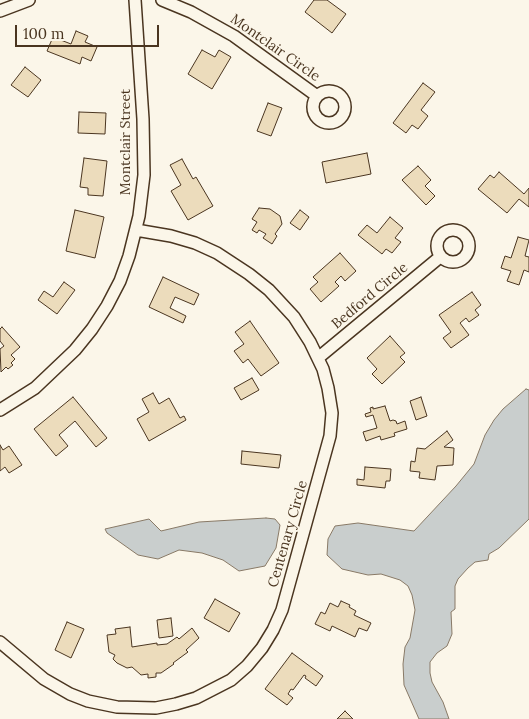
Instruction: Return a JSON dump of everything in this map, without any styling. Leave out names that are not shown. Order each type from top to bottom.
[{"type":"street","points":[[0,11],[29,0]]},
{"type":"street","name":"Montclair Street","points":[[0,410],[24,396],[46,379],[66,360],[92,329],[120,281],[129,256],[141,203],[144,161],[135,0]]},
{"type":"street","name":"Montclair Circle","points":[[162,0],[191,12],[229,33],[317,96]]},
{"type":"street","name":"Centenary Circle","points":[[0,642],[44,679],[61,690],[88,701],[117,707],[146,709],[185,702],[214,690],[240,673],[262,648],[278,620],[329,442],[332,419],[330,394],[318,358],[290,312],[249,274],[217,253],[195,243],[171,236],[136,230]]},
{"type":"street","name":"Bedford Circle","points":[[318,358],[440,257]]},
{"type":"shaded area","points":[[526,389],[529,390],[529,519],[499,548],[489,554],[488,560],[475,562],[458,579],[455,586],[455,609],[451,612],[452,634],[447,646],[437,653],[430,662],[432,682],[443,702],[449,719],[419,719],[404,685],[403,664],[405,647],[410,638],[415,610],[408,586],[400,580],[381,574],[368,575],[342,569],[327,555],[328,539],[335,526],[358,523],[414,531],[474,464],[485,435],[494,420],[503,409]]},
{"type":"shaded area","points":[[149,519],[161,531],[199,522],[275,519],[280,525],[276,548],[265,566],[239,571],[223,560],[202,553],[179,550],[158,559],[138,555],[107,533],[105,529]]},
{"type":"building","points":[[314,0],[327,0],[346,14],[332,33],[305,12]]},
{"type":"building","points":[[76,31],[88,36],[85,42],[97,47],[91,61],[82,57],[80,64],[47,51],[53,37],[71,44]]},
{"type":"building","points":[[202,50],[215,57],[219,50],[231,57],[212,89],[188,74]]},
{"type":"building","points":[[25,67],[41,80],[28,97],[11,85]]},
{"type":"building","points":[[423,83],[435,92],[421,110],[428,116],[418,129],[412,125],[406,133],[393,123]]},
{"type":"building","points":[[268,103],[282,108],[271,136],[257,131]]},
{"type":"building","points":[[79,112],[106,113],[105,134],[78,133]]},
{"type":"building","points":[[367,153],[371,174],[326,183],[322,162]]},
{"type":"building","points":[[84,158],[107,161],[103,196],[88,195],[88,188],[80,187]]},
{"type":"building","points":[[182,159],[193,179],[196,177],[213,206],[188,220],[171,191],[181,185],[170,165]]},
{"type":"building","points":[[418,166],[431,180],[425,186],[435,196],[426,205],[402,180]]},
{"type":"building","points":[[499,172],[524,194],[529,188],[529,207],[519,199],[507,213],[478,189],[490,175],[494,178]]},
{"type":"building","points":[[259,208],[270,209],[280,216],[282,224],[275,234],[277,236],[272,244],[263,238],[266,234],[259,230],[257,233],[252,230],[257,222],[252,219]]},
{"type":"building","points":[[75,210],[104,217],[95,258],[66,251]]},
{"type":"building","points":[[300,210],[309,217],[300,230],[290,223]]},
{"type":"building","points":[[390,217],[403,228],[395,238],[401,242],[392,253],[386,249],[382,254],[358,235],[367,225],[377,233]]},
{"type":"building","points":[[518,237],[529,240],[525,256],[529,257],[529,272],[524,270],[519,285],[507,281],[511,271],[501,268],[505,256],[511,258]]},
{"type":"building","points":[[340,253],[356,271],[345,281],[341,276],[335,282],[339,286],[321,302],[310,289],[318,282],[313,277]]},
{"type":"building","points":[[163,277],[199,294],[194,305],[175,297],[170,308],[186,316],[183,323],[149,307]]},
{"type":"building","points":[[64,282],[75,290],[57,314],[38,300],[44,291],[53,297]]},
{"type":"building","points":[[472,292],[481,305],[475,310],[479,315],[469,322],[466,318],[460,323],[469,335],[451,348],[443,338],[451,332],[439,315]]},
{"type":"building","points":[[250,321],[279,363],[261,376],[248,359],[243,363],[234,351],[244,344],[235,332]]},
{"type":"building","points":[[2,327],[20,347],[11,355],[15,359],[11,363],[13,365],[8,369],[6,367],[1,372],[0,349],[4,346],[0,341],[0,329]]},
{"type":"building","points":[[390,336],[405,353],[400,357],[405,362],[382,384],[372,374],[377,369],[367,358]]},
{"type":"building","points":[[252,378],[259,390],[241,400],[234,388]]},
{"type":"building","points":[[153,393],[159,404],[169,398],[180,418],[184,416],[186,420],[149,441],[137,419],[149,412],[142,399]]},
{"type":"building","points":[[73,397],[107,438],[96,447],[75,421],[59,435],[68,446],[56,456],[34,429]]},
{"type":"building","points":[[421,397],[427,416],[416,420],[410,401]]},
{"type":"building","points":[[385,406],[390,421],[396,421],[397,424],[405,421],[407,429],[394,433],[395,436],[381,440],[380,436],[366,441],[363,432],[377,428],[373,415],[366,417],[365,414],[371,412],[370,408]]},
{"type":"building","points":[[447,431],[453,440],[444,447],[454,448],[453,465],[437,466],[435,480],[419,478],[420,472],[410,471],[411,461],[415,462],[417,448],[425,449]]},
{"type":"building","points":[[0,445],[3,450],[9,446],[22,465],[9,473],[5,467],[0,471]]},
{"type":"building","points":[[242,451],[281,455],[279,468],[241,464]]},
{"type":"building","points":[[365,467],[391,469],[390,481],[386,481],[385,488],[357,485],[357,479],[364,480]]},
{"type":"building","points":[[215,599],[240,613],[229,632],[204,618]]},
{"type":"building","points":[[341,601],[350,605],[349,607],[356,611],[354,615],[371,623],[367,631],[359,628],[355,637],[332,626],[330,631],[315,624],[321,612],[325,614],[330,603],[338,607]]},
{"type":"building","points":[[171,618],[173,636],[159,638],[157,620]]},
{"type":"building","points":[[67,622],[84,629],[71,658],[55,650]]},
{"type":"building","points":[[130,627],[132,647],[157,643],[157,645],[167,644],[177,637],[179,639],[192,628],[199,638],[186,650],[188,652],[174,664],[161,673],[156,673],[156,677],[148,678],[148,674],[141,675],[132,667],[127,668],[117,663],[113,659],[115,655],[109,652],[107,635],[116,634],[115,629]]},
{"type":"building","points":[[292,653],[323,676],[316,686],[305,678],[306,676],[304,675],[288,694],[293,698],[287,705],[265,689]]},
{"type":"building","points":[[345,711],[353,719],[337,719]]}]
